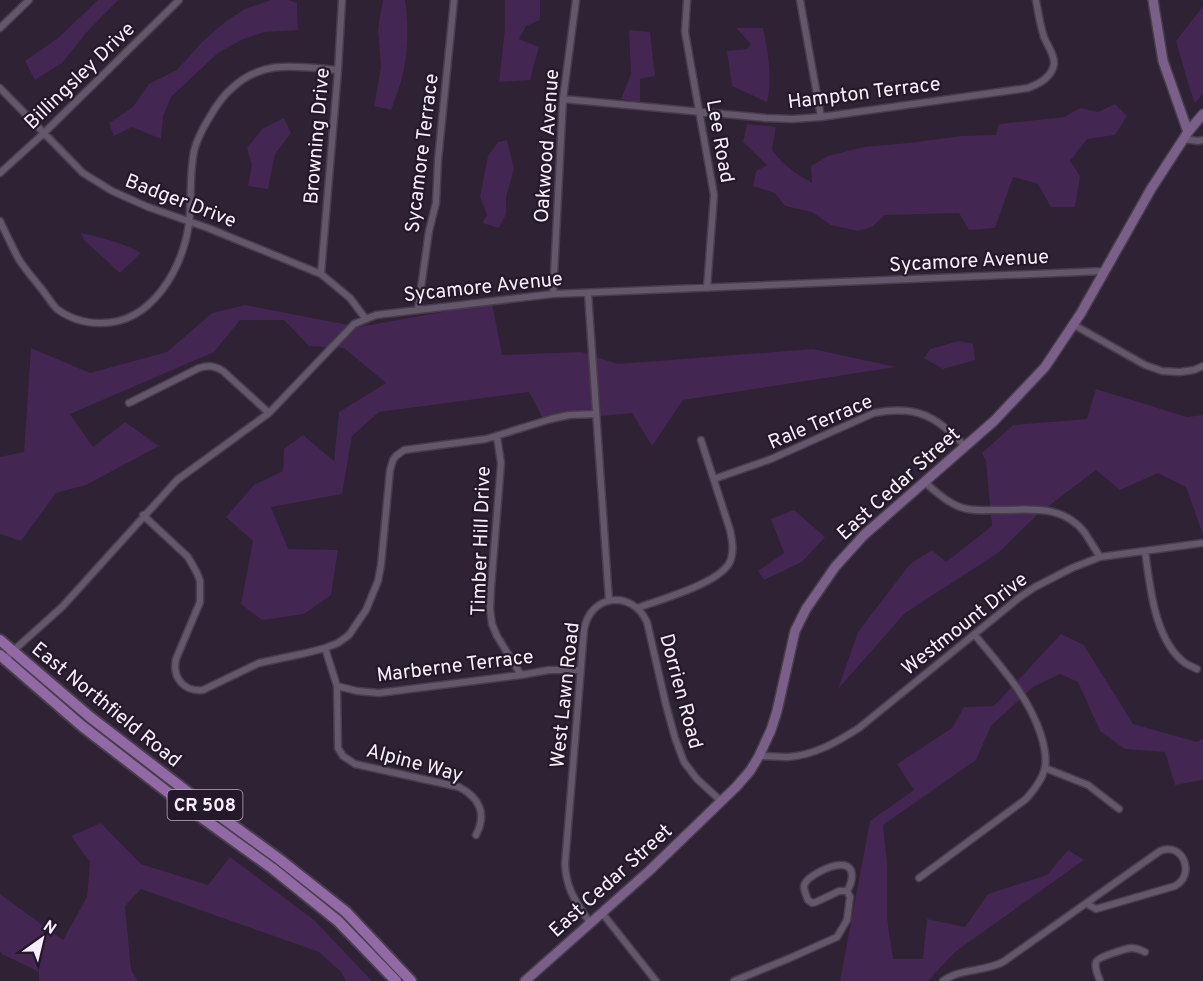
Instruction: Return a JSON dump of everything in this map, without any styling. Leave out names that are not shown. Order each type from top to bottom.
[{"type":"main road","points":[[1153,0],[1163,61],[1185,135]]},
{"type":"main road","name":"East Cedar Street","points":[[525,981],[649,871],[750,771],[771,730],[795,631],[806,609],[836,567],[864,535],[994,421],[1046,367],[1074,325],[1151,189],[1185,135],[1203,114]]},
{"type":"main road","name":"East Northfield Road","points":[[0,640],[90,717],[279,859],[325,903],[338,921],[396,981]]},
{"type":"main road","name":"East Northfield Road","points":[[2,657],[82,726],[162,788],[272,868],[325,903],[346,912],[411,981]]},
{"type":"main road","points":[[82,726],[90,717]]},
{"type":"main road","points":[[162,788],[168,777]]},
{"type":"main road","points":[[243,847],[250,838]]},
{"type":"street","points":[[0,28],[29,0]]},
{"type":"street","name":"Billingsley Drive","points":[[0,172],[44,134],[179,0]]},
{"type":"street","name":"Browning Drive","points":[[321,274],[342,0]]},
{"type":"street","name":"Sycamore Terrace","points":[[418,309],[429,231],[436,204],[438,160],[454,0]]},
{"type":"street","name":"Oakwood Avenue","points":[[554,294],[563,99],[576,0]]},
{"type":"street","name":"Lee Road","points":[[687,0],[685,32],[714,195],[707,288]]},
{"type":"street","points":[[800,0],[821,117]]},
{"type":"street","name":"Hampton Terrace","points":[[563,99],[774,118],[821,117],[1028,88],[1045,80],[1054,64],[1044,37],[1036,0]]},
{"type":"street","points":[[0,222],[19,260],[55,307],[82,321],[105,323],[120,321],[134,315],[147,307],[160,293],[179,259],[189,222],[192,163],[197,142],[225,94],[255,73],[280,66],[338,70]]},
{"type":"street","name":"Badger Drive","points":[[0,87],[83,173],[121,195],[148,207],[208,228],[321,274],[350,298],[365,318]]},
{"type":"street","points":[[1185,135],[1198,141],[1203,140]]},
{"type":"street","name":"Sycamore Avenue","points":[[2,657],[13,651],[62,606],[177,480],[269,413],[354,324],[365,318],[418,309],[554,294],[1104,271]]},
{"type":"street","points":[[588,293],[609,601],[622,600],[637,608],[703,584],[725,569],[731,560],[730,530],[701,440]]},
{"type":"street","points":[[1074,325],[1145,365],[1180,372],[1203,366]]},
{"type":"street","points":[[129,403],[199,368],[208,366],[223,371],[269,413]]},
{"type":"street","name":"Rale Terrace","points":[[714,479],[771,459],[874,413],[890,410],[927,415],[952,432],[965,446]]},
{"type":"street","points":[[143,515],[188,558],[197,573],[200,582],[200,602],[175,664],[176,674],[184,686],[193,690],[203,690],[259,663],[325,648],[339,643],[349,635],[358,624],[372,596],[381,565],[390,465],[404,450],[464,443],[569,415],[596,414]]},
{"type":"street","name":"Timber Hill Drive","points":[[497,436],[501,463],[490,609],[496,636],[521,675]]},
{"type":"street","points":[[924,482],[948,501],[966,509],[1037,510],[1063,514],[1084,532],[1100,557]]},
{"type":"street","name":"Westmount Drive","points":[[759,756],[789,757],[819,750],[837,742],[859,728],[1035,587],[1072,568],[1100,557],[1203,543]]},
{"type":"street","points":[[1145,551],[1152,596],[1160,626],[1173,651],[1184,662],[1197,669]]},
{"type":"street","name":"West Lawn Road","points":[[590,923],[574,899],[565,871],[585,623],[591,611],[609,601]]},
{"type":"street","name":"Dorrien Road","points":[[637,608],[647,622],[666,705],[684,762],[697,780],[721,801]]},
{"type":"street","points":[[919,878],[1026,799],[1045,768],[1045,749],[1037,722],[1026,699],[974,634]]},
{"type":"street","points":[[325,648],[337,686]]},
{"type":"street","name":"Marberne Terrace","points":[[337,686],[379,693],[549,670],[580,670]]},
{"type":"street","name":"Alpine Way","points":[[337,686],[338,748],[342,756],[355,764],[459,787],[468,792],[479,806],[481,815],[481,826],[476,835]]},
{"type":"street","points":[[1045,768],[1089,785],[1119,809]]},
{"type":"street","points":[[944,981],[955,974],[994,967],[1003,962],[1160,851],[1171,848],[1177,851],[1184,862],[1185,876],[1175,886],[1096,909],[1087,904]]},
{"type":"street","points":[[844,865],[851,871],[853,877],[847,891],[839,891],[812,903],[808,900],[804,888],[812,875],[844,865]]},
{"type":"street","points":[[734,981],[837,937],[847,920],[850,897],[847,891]]},
{"type":"street","points":[[602,913],[656,981]]},
{"type":"street","points":[[1100,981],[1095,964],[1100,957],[1131,948],[1145,952]]},
{"type":"shaded area","points":[[98,0],[118,0],[86,33],[62,63],[35,80],[25,61],[58,38]]},
{"type":"shaded area","points":[[271,0],[288,0],[297,3],[298,30],[264,32],[241,40],[218,53],[171,97],[163,117],[161,139],[132,127],[114,136],[109,123],[133,107],[149,84],[177,70],[203,41],[225,22],[245,9]]},
{"type":"shaded area","points":[[383,0],[405,0],[407,19],[405,65],[391,110],[374,106],[381,68],[378,29]]},
{"type":"shaded area","points":[[505,0],[540,0],[540,20],[526,26],[519,39],[539,47],[530,80],[499,82],[505,28]]},
{"type":"shaded area","points":[[1203,6],[1203,94],[1195,103],[1176,41]]},
{"type":"shaded area","points":[[736,28],[763,28],[770,75],[767,102],[732,86],[727,51],[747,49],[751,44]]},
{"type":"shaded area","points":[[629,30],[650,32],[655,76],[640,79],[640,102],[621,99],[631,74]]},
{"type":"shaded area","points":[[1115,104],[1127,116],[1115,135],[1087,139],[1070,161],[1080,176],[1075,207],[1051,207],[1038,184],[1013,177],[995,228],[969,230],[959,213],[885,215],[872,227],[858,231],[831,225],[812,212],[785,206],[775,193],[753,186],[756,171],[767,165],[743,142],[747,124],[776,127],[772,150],[790,169],[812,183],[811,166],[828,156],[864,147],[961,136],[996,135],[999,124],[1064,117],[1080,108],[1098,112]]},
{"type":"shaded area","points":[[284,118],[291,133],[275,154],[268,189],[248,186],[252,165],[247,148],[262,129]]},
{"type":"shaded area","points":[[507,140],[514,169],[506,197],[506,214],[499,228],[482,223],[487,215],[480,197],[488,156],[498,142]]},
{"type":"shaded area","points":[[81,233],[119,243],[141,253],[120,273],[84,240]]},
{"type":"shaded area","points":[[492,303],[502,355],[581,352],[618,364],[813,349],[896,367],[683,400],[652,446],[632,413],[545,422],[529,392],[379,412],[352,436],[342,494],[271,507],[288,549],[338,550],[331,595],[304,614],[262,620],[241,604],[253,541],[226,517],[254,485],[283,471],[284,449],[303,435],[334,461],[339,412],[386,383],[344,348],[309,346],[284,320],[240,320],[214,352],[70,414],[93,447],[125,422],[159,446],[86,485],[56,493],[21,541],[0,534],[0,457],[24,452],[31,348],[90,373],[167,352],[212,313],[245,305],[359,327]]},
{"type":"shaded area","points":[[959,341],[973,344],[975,360],[943,369],[924,358],[930,349]]},
{"type":"shaded area","points":[[1096,389],[1187,417],[1203,415],[1203,535],[1186,487],[1158,473],[1120,490],[1096,470],[1038,514],[998,553],[905,613],[838,689],[858,632],[910,564],[932,550],[946,562],[992,526],[986,461],[982,453],[1013,425],[1087,419]]},
{"type":"shaded area","points":[[794,510],[825,537],[802,562],[764,580],[758,571],[784,553],[771,519]]},
{"type":"shaded area","points":[[1061,634],[1084,645],[1133,724],[1197,742],[1203,738],[1203,780],[1175,785],[1165,752],[1125,749],[1100,731],[1078,682],[1060,674],[1033,687],[991,726],[976,760],[883,825],[887,863],[887,918],[893,959],[923,959],[927,919],[965,927],[988,894],[1047,875],[1068,850],[1084,860],[955,952],[928,981],[840,981],[870,821],[914,790],[897,764],[952,728],[964,707],[994,706]]},
{"type":"shaded area","points":[[101,823],[141,864],[208,885],[230,857],[314,920],[372,981],[346,981],[341,972],[319,952],[141,889],[125,906],[131,970],[138,981],[39,981],[39,972],[0,951],[0,894],[63,940],[87,897],[90,862],[71,836]]}]
